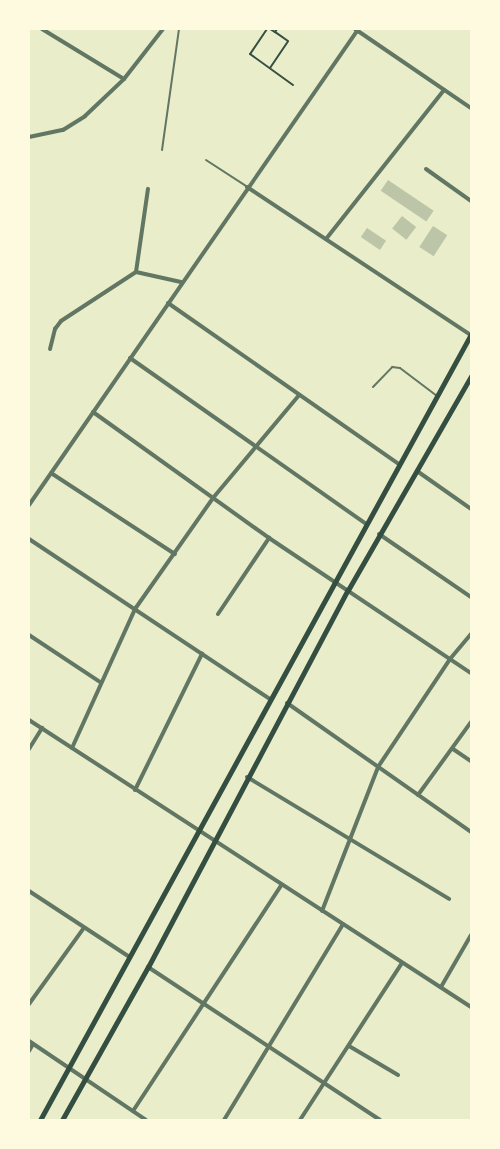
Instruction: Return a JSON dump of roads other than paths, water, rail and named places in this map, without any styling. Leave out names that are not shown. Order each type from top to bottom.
[{"type":"main road","points":[[40,1120],[128,956],[471,334]]},
{"type":"main road","points":[[62,1120],[148,967],[246,777],[348,590],[471,376]]},
{"type":"street","points":[[42,29],[124,79]]},
{"type":"street","points":[[29,137],[45,136],[74,124],[124,79],[163,29]]},
{"type":"street","points":[[29,505],[356,30],[471,108]]},
{"type":"street","points":[[326,239],[444,90]]},
{"type":"street","points":[[426,169],[471,201]]},
{"type":"street","points":[[247,187],[471,334]]},
{"type":"street","points":[[136,272],[148,189]]},
{"type":"street","points":[[50,349],[55,329],[61,320],[136,272],[181,282]]},
{"type":"street","points":[[168,303],[399,464]]},
{"type":"street","points":[[130,358],[366,524]]},
{"type":"street","points":[[72,748],[100,682],[135,609],[213,498],[299,395]]},
{"type":"street","points":[[92,412],[268,538],[471,673]]},
{"type":"street","points":[[417,471],[471,509]]},
{"type":"street","points":[[51,473],[175,554]]},
{"type":"street","points":[[379,534],[471,597]]},
{"type":"street","points":[[218,614],[268,538]]},
{"type":"street","points":[[29,539],[270,699]]},
{"type":"street","points":[[322,911],[378,767],[450,659],[471,634]]},
{"type":"street","points":[[29,635],[100,682]]},
{"type":"street","points":[[135,790],[202,654]]},
{"type":"street","points":[[286,703],[471,832]]},
{"type":"street","points":[[29,720],[196,832],[471,1007]]},
{"type":"street","points":[[418,795],[471,722]]},
{"type":"street","points":[[29,749],[42,728]]},
{"type":"street","points":[[453,749],[471,761]]},
{"type":"street","points":[[246,777],[449,899]]},
{"type":"street","points":[[133,1111],[281,886]]},
{"type":"street","points":[[29,891],[83,929],[128,956]]},
{"type":"street","points":[[224,1120],[270,1048],[343,924]]},
{"type":"street","points":[[29,1004],[83,929]]},
{"type":"street","points":[[441,987],[471,935]]},
{"type":"street","points":[[300,1120],[402,963]]},
{"type":"street","points":[[148,967],[380,1120]]},
{"type":"street","points":[[29,1041],[146,1120]]},
{"type":"street","points":[[29,1051],[33,1044]]},
{"type":"street","points":[[349,1046],[398,1075]]},
{"type":"lane","points":[[162,150],[179,29]]},
{"type":"lane","points":[[206,160],[247,187]]},
{"type":"lane","points":[[373,387],[392,367],[400,368],[437,396]]}]
